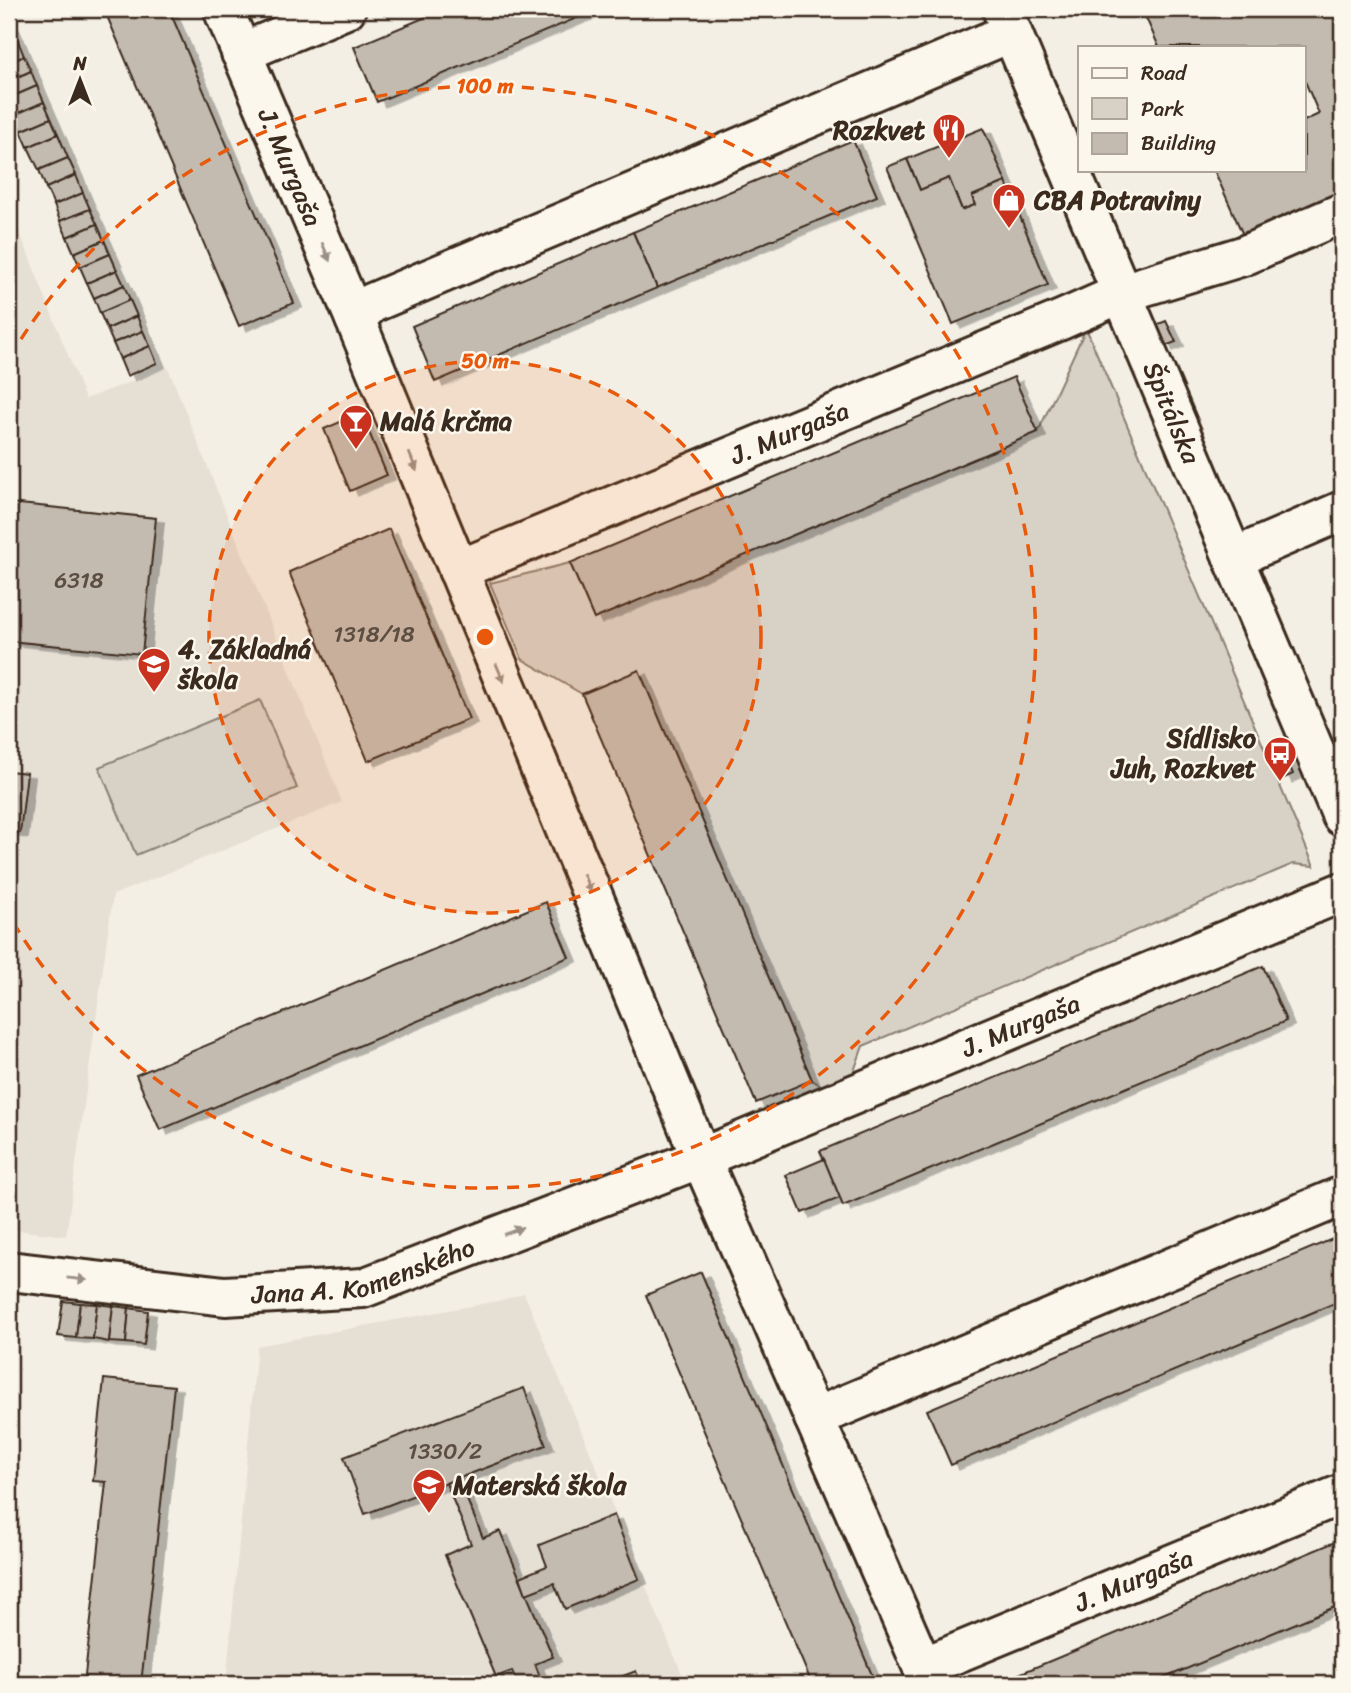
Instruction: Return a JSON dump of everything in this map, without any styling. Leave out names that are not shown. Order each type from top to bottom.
[{"type":"street","name":"J. Murgaša","points":[[223,9],[355,319],[701,1158],[926,1676],[1342,1494]]},
{"type":"street","points":[[241,53],[346,9]]},
{"type":"street","points":[[355,319],[372,303],[1007,21]]},
{"type":"street","name":"Špitálska","points":[[1007,21],[1342,816]]},
{"type":"street","name":"J. Murgaša","points":[[457,570],[1122,293],[1243,256],[1342,214]]},
{"type":"street","points":[[1233,558],[1342,511]]},
{"type":"street","name":"J. Murgaša","points":[[701,1158],[1342,892]]},
{"type":"street","name":"Jana A. Komenského","points":[[9,1271],[225,1296],[363,1288],[701,1158]]},
{"type":"street","points":[[814,1418],[1342,1196]]},
{"type":"shaded area","name":"4. Základná škola","points":[[9,205],[85,399],[168,368],[342,802],[113,895],[66,1236],[9,1229]]},
{"type":"shaded area","name":"Materská škola","points":[[524,1293],[686,1684],[226,1684],[257,1346],[503,1300]]},
{"type":"green space","points":[[1086,328],[1314,866],[1293,864],[863,1046],[844,1099],[812,1080],[638,671],[582,694],[522,659],[490,583],[570,563],[594,619],[1038,432]]},
{"type":"green space","points":[[260,700],[297,788],[136,855],[99,767]]},
{"type":"building","points":[[104,9],[169,9],[294,303],[239,326]]},
{"type":"building","points":[[445,9],[598,9],[377,102],[354,47]]},
{"type":"building","points":[[1142,9],[1342,9],[1342,191],[1243,235],[1215,172],[1306,172],[1306,120],[1319,114],[1306,84],[1306,46],[1159,46]]},
{"type":"building","points":[[11,26],[18,41],[9,45],[9,27]]},
{"type":"building","points":[[18,41],[24,56],[9,63],[9,45]]},
{"type":"building","points":[[24,56],[31,71],[9,81],[9,63]]},
{"type":"building","points":[[31,71],[37,86],[9,98],[9,81]]},
{"type":"building","points":[[37,86],[44,102],[14,115],[9,98]]},
{"type":"building","points":[[44,102],[51,118],[21,131],[14,115]]},
{"type":"building","points":[[51,118],[58,134],[28,147],[21,131]]},
{"type":"building","points":[[983,128],[1006,182],[972,196],[975,205],[962,210],[949,178],[920,190],[907,159]]},
{"type":"building","points":[[58,134],[68,158],[39,170],[28,147]]},
{"type":"building","points":[[853,140],[877,196],[657,288],[633,232]]},
{"type":"building","points":[[68,158],[76,175],[46,188],[39,170]]},
{"type":"building","points":[[907,159],[920,190],[949,178],[962,210],[975,205],[972,196],[1006,182],[1048,285],[953,324],[887,167]]},
{"type":"building","points":[[76,175],[83,193],[54,205],[46,188]]},
{"type":"building","points":[[83,193],[90,209],[60,221],[54,205]]},
{"type":"building","points":[[90,209],[97,224],[67,237],[60,221]]},
{"type":"building","points":[[97,224],[104,240],[74,253],[67,237]]},
{"type":"building","points":[[633,232],[657,288],[435,382],[412,326]]},
{"type":"building","points":[[104,240],[110,254],[80,267],[74,253]]},
{"type":"building","points":[[110,254],[117,270],[87,283],[80,267]]},
{"type":"building","points":[[117,270],[124,285],[94,298],[87,283]]},
{"type":"building","points":[[124,285],[130,300],[100,313],[94,298]]},
{"type":"building","points":[[130,300],[137,316],[107,329],[100,313]]},
{"type":"building","points":[[137,316],[143,331],[113,343],[107,329]]},
{"type":"building","points":[[1166,321],[1176,342],[1165,346],[1156,325]]},
{"type":"building","points":[[143,331],[150,346],[120,359],[113,343]]},
{"type":"building","points":[[150,346],[157,363],[127,376],[120,359]]},
{"type":"building","points":[[1014,377],[1038,432],[594,619],[570,563]]},
{"type":"building","points":[[361,413],[387,475],[350,491],[324,429]]},
{"type":"building","points":[[10,503],[156,518],[142,654],[9,641]]},
{"type":"building","points":[[389,529],[469,719],[368,761],[289,572]]},
{"type":"building","points":[[639,670],[812,1080],[756,1103],[582,694]]},
{"type":"building","points":[[1281,747],[1293,774],[1284,778],[1272,751]]},
{"type":"building","points":[[9,771],[27,773],[20,833],[9,832]]},
{"type":"building","points":[[546,902],[569,957],[160,1130],[136,1075]]},
{"type":"building","points":[[1263,966],[1286,1021],[843,1206],[820,1151]]},
{"type":"building","points":[[824,1159],[840,1198],[802,1213],[786,1175]]},
{"type":"building","points":[[1342,1235],[1342,1300],[951,1465],[927,1410]]},
{"type":"building","points":[[701,1272],[875,1682],[812,1684],[646,1295]]},
{"type":"building","points":[[63,1301],[80,1303],[76,1338],[58,1336]]},
{"type":"building","points":[[80,1303],[97,1304],[93,1339],[76,1338]]},
{"type":"building","points":[[97,1304],[113,1306],[109,1342],[93,1339]]},
{"type":"building","points":[[113,1306],[129,1308],[126,1343],[109,1342]]},
{"type":"building","points":[[129,1308],[148,1311],[144,1345],[126,1343]]},
{"type":"building","points":[[104,1379],[174,1386],[141,1684],[84,1684],[106,1482],[93,1481]]},
{"type":"building","points":[[524,1388],[546,1445],[365,1514],[344,1457]]},
{"type":"building","points":[[458,1478],[483,1538],[500,1531],[553,1657],[535,1664],[543,1684],[518,1684],[512,1671],[496,1677],[445,1555],[471,1544],[446,1483]]},
{"type":"building","points":[[614,1515],[639,1579],[565,1609],[554,1583],[526,1594],[520,1577],[547,1566],[539,1545]]},
{"type":"building","points":[[1342,1539],[1342,1604],[1150,1684],[995,1684]]},
{"type":"building","points":[[636,1671],[641,1684],[602,1684]]},
{"type":"place","name":"Rozkvet","points":[[949,160]]},
{"type":"place","name":"CBA Potraviny","points":[[1009,230]]},
{"type":"place","name":"Malá krčma","points":[[356,451]]},
{"type":"place","name":"4. Základná škola","points":[[154,694]]},
{"type":"place","name":"Sídlisko Juh, Rozkvet","points":[[1280,783]]},
{"type":"place","name":"Materská škola","points":[[429,1515]]}]
